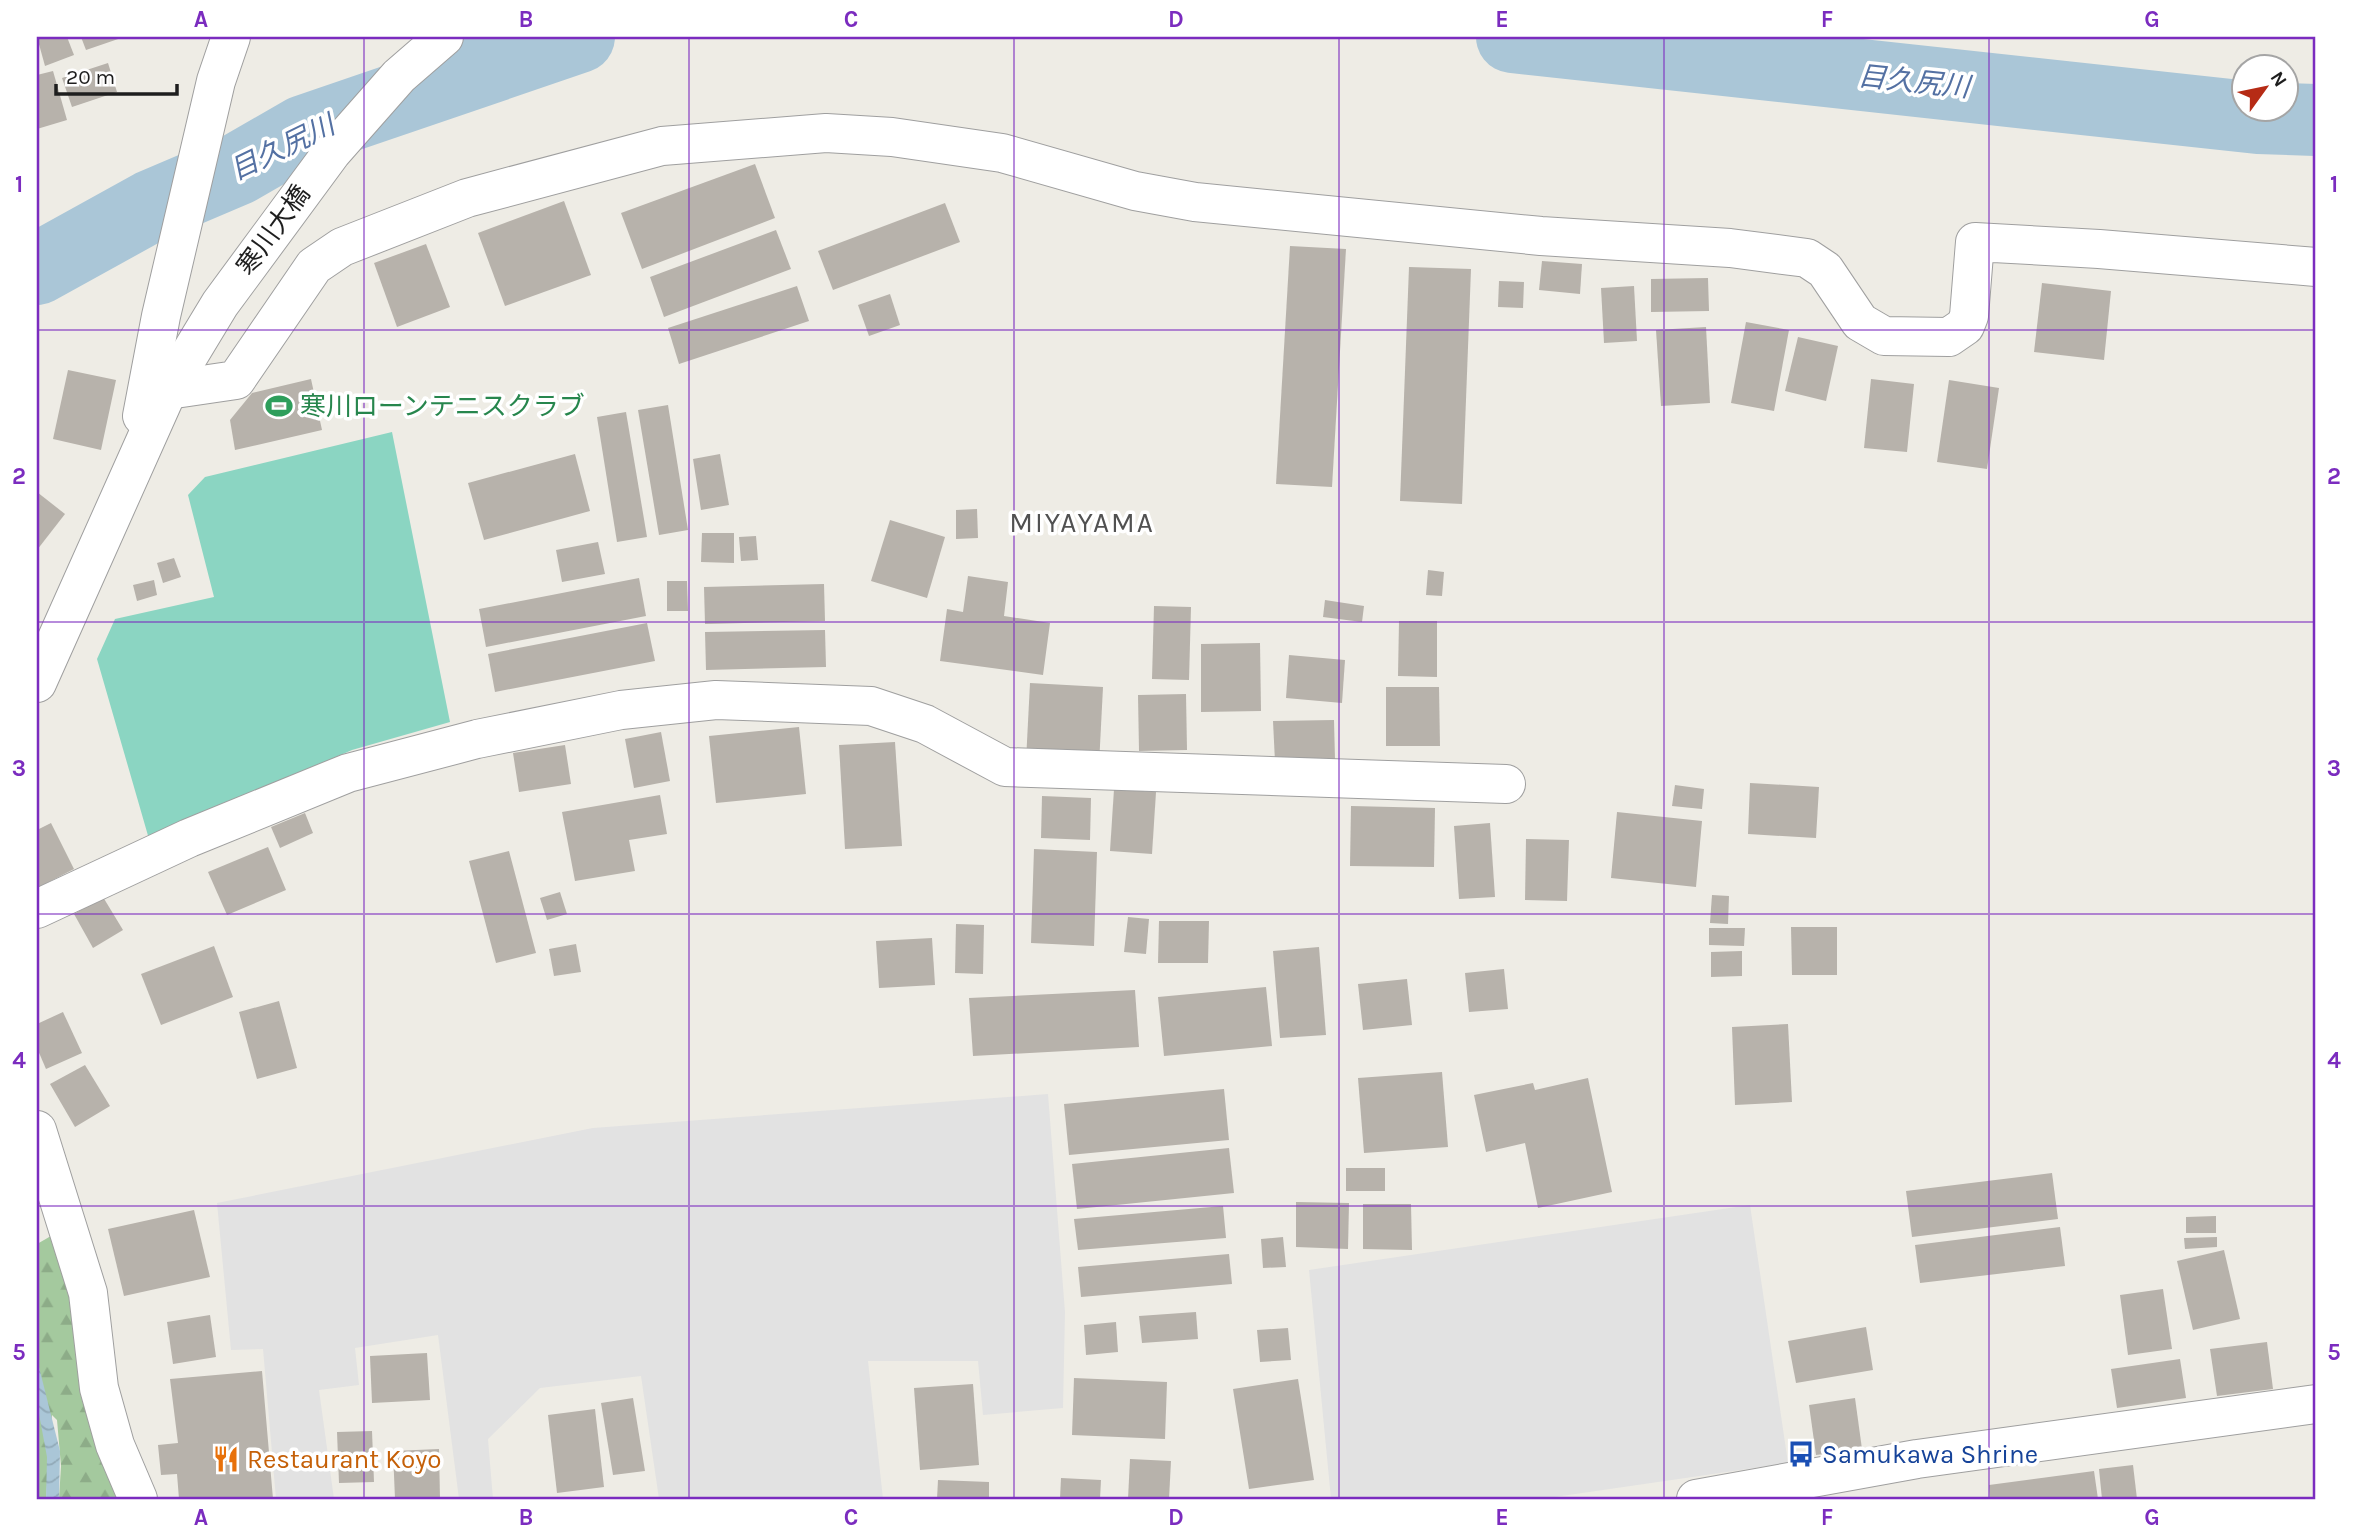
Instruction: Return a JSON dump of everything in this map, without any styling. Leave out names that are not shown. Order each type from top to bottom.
[{"type":"street","points":[[37,683],[133,466],[161,316],[216,80],[231,37]]},
{"type":"street","name":"寒川大橋","points":[[133,466],[168,390],[220,304],[301,190],[399,76],[444,37]]},
{"type":"street","points":[[168,390],[236,380],[314,266],[342,247],[467,198],[662,146],[826,133],[892,137],[1002,153],[1135,191],[1195,202],[1541,236],[1730,248],[1807,258],[1825,270],[1860,322],[1884,336],[1949,337],[1965,326],[1969,316],[1975,243],[2099,249],[2316,267]]},
{"type":"street","points":[[37,909],[189,838],[348,774],[516,731],[621,710],[716,700],[871,706],[925,724],[1005,767],[1506,783]]},
{"type":"street","points":[[37,1130],[88,1293],[99,1388],[112,1434],[138,1499]]},
{"type":"street","points":[[1696,1499],[1917,1459],[2316,1405]]},
{"type":"green space","points":[[392,432],[450,722],[352,750],[149,839],[97,659],[115,619],[214,597],[188,495],[205,477]]},
{"type":"green space","points":[[58,1232],[128,1499],[59,1499],[61,1466],[57,1420],[52,1415],[46,1499],[37,1499],[37,1244]]},
{"type":"shaded area","points":[[1048,1094],[1065,1312],[1063,1408],[983,1415],[978,1361],[868,1361],[883,1499],[659,1499],[641,1376],[540,1388],[488,1439],[493,1499],[459,1499],[438,1335],[355,1348],[359,1385],[319,1390],[334,1499],[276,1499],[263,1349],[231,1350],[217,1203],[593,1128]]},
{"type":"shaded area","points":[[1750,1205],[1788,1463],[1541,1499],[1331,1499],[1309,1270]]},
{"type":"water","points":[[37,1359],[60,1451],[59,1499],[46,1499],[47,1457],[37,1403]]},
{"type":"building","points":[[37,37],[67,37],[74,55],[45,66]]},
{"type":"building","points":[[81,37],[124,37],[86,50]]},
{"type":"building","points":[[108,63],[117,92],[72,107],[62,78]]},
{"type":"building","points":[[53,71],[67,120],[37,129],[37,75]]},
{"type":"building","points":[[755,164],[775,218],[642,269],[621,213]]},
{"type":"building","points":[[564,201],[591,275],[505,306],[478,233]]},
{"type":"building","points":[[945,203],[960,242],[833,290],[818,251]]},
{"type":"building","points":[[776,230],[791,269],[664,317],[650,277]]},
{"type":"building","points":[[426,244],[450,307],[397,327],[374,263]]},
{"type":"building","points":[[1290,246],[1346,249],[1332,487],[1276,484]]},
{"type":"building","points":[[1542,261],[1582,264],[1580,294],[1539,290]]},
{"type":"building","points":[[1409,267],[1471,269],[1462,504],[1400,501]]},
{"type":"building","points":[[1708,278],[1709,311],[1651,312],[1651,279]]},
{"type":"building","points":[[1499,281],[1524,282],[1523,308],[1498,307]]},
{"type":"building","points":[[2042,283],[2111,291],[2104,360],[2034,352]]},
{"type":"building","points":[[797,286],[809,321],[679,364],[668,328]]},
{"type":"building","points":[[1634,286],[1637,341],[1604,343],[1601,288]]},
{"type":"building","points":[[890,294],[900,325],[869,336],[858,305]]},
{"type":"building","points":[[1746,322],[1789,330],[1774,411],[1731,403]]},
{"type":"building","points":[[1706,327],[1710,403],[1661,406],[1656,330]]},
{"type":"building","points":[[1798,337],[1838,346],[1826,401],[1785,391]]},
{"type":"building","points":[[68,370],[116,380],[101,450],[53,439]]},
{"type":"building","name":"寒川ローンテニスクラブ","points":[[311,379],[322,430],[235,450],[230,420],[252,393]]},
{"type":"building","points":[[1871,379],[1914,384],[1907,452],[1864,448]]},
{"type":"building","points":[[1949,380],[1999,388],[1987,469],[1937,462]]},
{"type":"building","points":[[668,405],[688,530],[659,535],[638,410]]},
{"type":"building","points":[[626,412],[647,537],[617,542],[597,417]]},
{"type":"building","points":[[575,454],[590,511],[484,540],[468,483]]},
{"type":"building","points":[[720,454],[729,505],[701,510],[693,459]]},
{"type":"building","points":[[37,492],[65,514],[37,550]]},
{"type":"building","points":[[977,509],[978,538],[956,539],[956,510]]},
{"type":"building","points":[[890,520],[945,537],[927,598],[871,581]]},
{"type":"building","points":[[702,533],[734,533],[734,563],[701,562]]},
{"type":"building","points":[[756,536],[758,560],[741,561],[739,537]]},
{"type":"building","points":[[598,542],[605,574],[562,582],[556,550]]},
{"type":"building","points":[[174,558],[181,577],[163,583],[157,563]]},
{"type":"building","points":[[1428,570],[1444,572],[1442,596],[1426,595]]},
{"type":"building","points":[[968,576],[1008,582],[1004,616],[1050,623],[1043,675],[940,661],[947,609],[963,612]]},
{"type":"building","points":[[639,578],[646,616],[486,647],[479,609]]},
{"type":"building","points":[[154,580],[157,595],[137,601],[133,585]]},
{"type":"building","points":[[667,581],[687,581],[688,611],[667,611]]},
{"type":"building","points":[[824,584],[825,621],[705,624],[704,587]]},
{"type":"building","points":[[1325,600],[1364,606],[1362,622],[1323,617]]},
{"type":"building","points":[[1154,606],[1191,607],[1189,680],[1152,679]]},
{"type":"building","points":[[1399,621],[1437,621],[1437,677],[1398,676]]},
{"type":"building","points":[[647,623],[655,661],[495,692],[488,654]]},
{"type":"building","points":[[825,630],[826,667],[706,670],[705,632]]},
{"type":"building","points":[[1260,643],[1261,711],[1201,712],[1201,644]]},
{"type":"building","points":[[1289,655],[1345,660],[1342,703],[1286,698]]},
{"type":"building","points":[[1030,683],[1103,687],[1099,765],[1026,761]]},
{"type":"building","points":[[1386,687],[1439,687],[1440,746],[1386,746]]},
{"type":"building","points":[[1186,694],[1187,750],[1139,751],[1138,695]]},
{"type":"building","points":[[1334,720],[1335,760],[1275,762],[1273,721]]},
{"type":"building","points":[[799,727],[806,794],[716,803],[709,736]]},
{"type":"building","points":[[661,732],[670,781],[634,788],[625,739]]},
{"type":"building","points":[[895,742],[902,846],[845,849],[839,745]]},
{"type":"building","points":[[565,745],[571,784],[519,792],[513,753]]},
{"type":"building","points":[[1750,783],[1819,787],[1816,838],[1748,834]]},
{"type":"building","points":[[1675,785],[1704,789],[1702,809],[1672,806]]},
{"type":"building","points":[[1114,789],[1156,792],[1152,854],[1110,851]]},
{"type":"building","points":[[660,795],[667,834],[629,840],[635,871],[575,881],[562,812]]},
{"type":"building","points":[[1042,796],[1091,798],[1090,840],[1041,838]]},
{"type":"building","points":[[1351,806],[1435,808],[1434,867],[1350,866]]},
{"type":"building","points":[[1617,812],[1702,821],[1696,887],[1611,878]]},
{"type":"building","points":[[305,813],[313,833],[280,848],[271,827]]},
{"type":"building","points":[[51,823],[74,869],[37,888],[37,830]]},
{"type":"building","points":[[1490,823],[1495,897],[1459,899],[1454,826]]},
{"type":"building","points":[[1526,839],[1569,840],[1567,901],[1525,900]]},
{"type":"building","points":[[268,847],[286,890],[227,915],[208,872]]},
{"type":"building","points":[[1034,849],[1097,852],[1094,946],[1031,943]]},
{"type":"building","points":[[509,851],[536,953],[496,963],[469,861]]},
{"type":"building","points":[[560,892],[567,914],[547,920],[540,898]]},
{"type":"building","points":[[1712,895],[1729,896],[1728,924],[1710,923]]},
{"type":"building","points":[[103,897],[123,930],[93,948],[74,914]]},
{"type":"building","points":[[1128,917],[1149,919],[1146,954],[1124,952]]},
{"type":"building","points":[[1159,921],[1209,921],[1208,963],[1158,963]]},
{"type":"building","points":[[956,924],[984,925],[983,974],[955,973]]},
{"type":"building","points":[[1791,927],[1837,927],[1837,975],[1792,975]]},
{"type":"building","points":[[1709,928],[1745,928],[1744,946],[1709,945]]},
{"type":"building","points":[[932,938],[935,985],[879,988],[876,941]]},
{"type":"building","points":[[576,944],[581,972],[554,976],[549,949]]},
{"type":"building","points":[[214,946],[233,997],[161,1025],[141,974]]},
{"type":"building","points":[[1319,947],[1326,1035],[1280,1038],[1273,951]]},
{"type":"building","points":[[1742,951],[1742,976],[1711,977],[1711,952]]},
{"type":"building","points":[[1504,969],[1508,1009],[1469,1012],[1465,973]]},
{"type":"building","points":[[1407,979],[1412,1025],[1363,1030],[1358,984]]},
{"type":"building","points":[[1266,987],[1272,1046],[1164,1056],[1158,997]]},
{"type":"building","points":[[1135,990],[1139,1047],[973,1056],[969,998]]},
{"type":"building","points":[[279,1001],[297,1068],[257,1079],[239,1012]]},
{"type":"building","points":[[63,1012],[82,1053],[46,1069],[37,1048],[37,1024]]},
{"type":"building","points":[[1788,1024],[1792,1102],[1735,1105],[1732,1027]]},
{"type":"building","points":[[85,1065],[110,1106],[75,1127],[50,1084]]},
{"type":"building","points":[[1442,1072],[1448,1147],[1364,1153],[1358,1078]]},
{"type":"building","points":[[1588,1078],[1612,1192],[1538,1208],[1525,1143],[1486,1152],[1474,1095],[1533,1083],[1535,1090]]},
{"type":"building","points":[[1224,1089],[1229,1140],[1069,1155],[1064,1104]]},
{"type":"building","points":[[1229,1148],[1234,1193],[1077,1209],[1072,1164]]},
{"type":"building","points":[[1346,1168],[1385,1168],[1385,1191],[1346,1191]]},
{"type":"building","points":[[2052,1173],[2058,1219],[1912,1237],[1906,1191]]},
{"type":"building","points":[[1296,1202],[1349,1203],[1348,1249],[1296,1247]]},
{"type":"building","points":[[1363,1204],[1411,1204],[1412,1250],[1363,1249]]},
{"type":"building","points":[[1223,1206],[1226,1238],[1078,1250],[1074,1219]]},
{"type":"building","points":[[194,1210],[210,1277],[124,1296],[108,1229]]},
{"type":"building","points":[[2216,1216],[2216,1233],[2186,1233],[2186,1217]]},
{"type":"building","points":[[2060,1227],[2065,1266],[1920,1283],[1915,1245]]},
{"type":"building","points":[[1283,1237],[1286,1267],[1263,1268],[1261,1239]]},
{"type":"building","points":[[2217,1237],[2217,1247],[2185,1249],[2184,1238]]},
{"type":"building","points":[[2224,1250],[2240,1319],[2193,1330],[2177,1261]]},
{"type":"building","points":[[1229,1254],[1232,1284],[1081,1297],[1078,1267]]},
{"type":"building","points":[[2163,1289],[2172,1349],[2128,1355],[2120,1295]]},
{"type":"building","points":[[1196,1312],[1198,1339],[1142,1343],[1139,1316]]},
{"type":"building","points":[[210,1315],[216,1357],[173,1364],[167,1322]]},
{"type":"building","points":[[1116,1322],[1118,1352],[1086,1355],[1084,1325]]},
{"type":"building","points":[[1866,1327],[1873,1370],[1796,1383],[1788,1341]]},
{"type":"building","points":[[1288,1328],[1291,1360],[1260,1362],[1257,1330]]},
{"type":"building","points":[[2267,1342],[2273,1389],[2217,1396],[2210,1349]]},
{"type":"building","points":[[427,1353],[430,1400],[372,1403],[370,1356]]},
{"type":"building","points":[[2180,1359],[2186,1398],[2117,1408],[2111,1369]]},
{"type":"building","points":[[262,1371],[273,1499],[179,1499],[177,1474],[161,1475],[158,1445],[178,1443],[170,1379]]},
{"type":"building","points":[[1074,1378],[1167,1382],[1165,1439],[1072,1435]]},
{"type":"building","points":[[1298,1379],[1314,1480],[1249,1489],[1233,1389]]},
{"type":"building","points":[[973,1384],[979,1465],[920,1470],[914,1388]]},
{"type":"building","points":[[633,1398],[645,1471],[613,1475],[601,1403]]},
{"type":"building","points":[[1855,1398],[1862,1449],[1816,1455],[1809,1405]]},
{"type":"building","points":[[595,1409],[604,1487],[557,1493],[548,1415]]},
{"type":"building","points":[[372,1431],[374,1482],[339,1483],[337,1432]]},
{"type":"building","points":[[439,1449],[440,1499],[395,1499],[393,1451]]},
{"type":"building","points":[[1130,1459],[1171,1461],[1169,1499],[1128,1499]]},
{"type":"building","points":[[2133,1465],[2137,1499],[2102,1499],[2099,1469]]},
{"type":"building","points":[[2094,1471],[2098,1499],[1990,1499],[1989,1485]]},
{"type":"building","points":[[1061,1478],[1101,1480],[1100,1499],[1060,1499]]},
{"type":"building","points":[[938,1480],[989,1482],[989,1499],[937,1499]]},
{"type":"waterway","name":"目久尻川","points":[[37,269],[151,206],[238,169],[304,131],[579,37]]},
{"type":"waterway","name":"目久尻川","points":[[1512,37],[2258,118],[2316,120]]},
{"type":"place","name":"寒川ローンテニスクラブ","points":[[279,406]]},
{"type":"place","name":"Samukawa Shrine","points":[[1801,1454]]},
{"type":"place","name":"Restaurant Koyo","points":[[226,1459]]},
{"type":"district","name":"MIYAYAMA","points":[[1082,522]]}]
